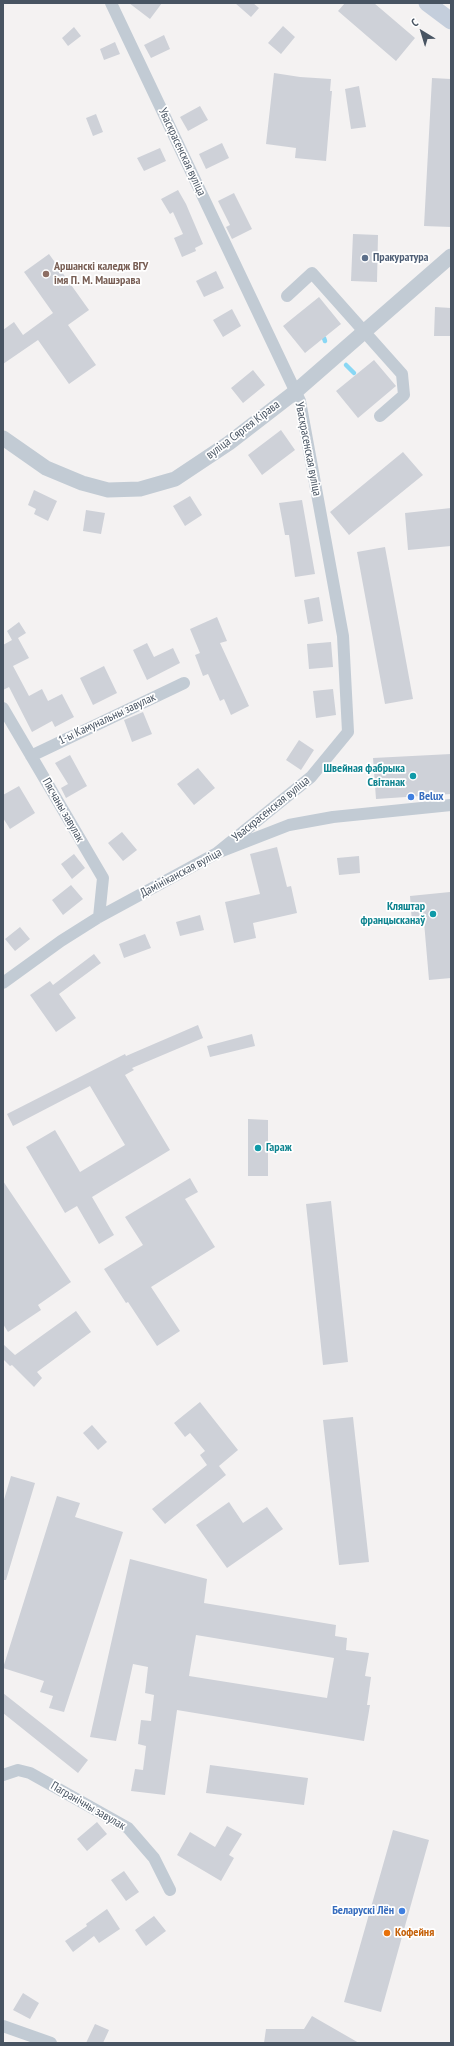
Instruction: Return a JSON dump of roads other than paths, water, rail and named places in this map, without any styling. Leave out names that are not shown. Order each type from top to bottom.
[{"type":"main road","points":[[427,3],[451,21]]},
{"type":"street","name":"Уваскрасенская вуліца","points":[[111,3],[300,401],[343,636],[348,732],[311,776],[217,853]]},
{"type":"street","name":"вуліца Сяргея Кірава","points":[[3,438],[46,468],[82,483],[108,490],[140,489],[175,479],[229,443],[295,392],[337,356],[363,331],[451,256]]},
{"type":"street","points":[[286,296],[312,274],[402,374],[404,395],[380,416]]},
{"type":"street","name":"1-ы Камунальны завулак","points":[[31,756],[184,683]]},
{"type":"street","name":"Пясчаны завулак","points":[[3,708],[103,878],[99,917]]},
{"type":"street","name":"Дамініканская вуліца","points":[[3,983],[99,917],[217,853],[289,825],[334,817],[451,805]]},
{"type":"street","name":"Пагранічны завулак","points":[[3,1775],[18,1770],[30,1773],[128,1828],[154,1858],[170,1890]]},
{"type":"street","points":[[3,2026],[51,2043]]},
{"type":"waterway","points":[[346,365],[354,373]]},
{"type":"place","name":"Пракуратура","points":[[365,258]]},
{"type":"place","name":"Аршанскі каледж ВГУ імя П. М. Машэрава","points":[[46,274]]},
{"type":"place","name":"Швейная фабрыка Світанак","points":[[413,776]]},
{"type":"place","name":"Belux","points":[[411,797]]},
{"type":"place","name":"Кляштар францысканаў","points":[[433,914]]},
{"type":"place","name":"Гараж","points":[[258,1148]]},
{"type":"place","name":"Беларускі Лён","points":[[402,1911]]},
{"type":"place","name":"Кофейня","points":[[387,1933]]}]
